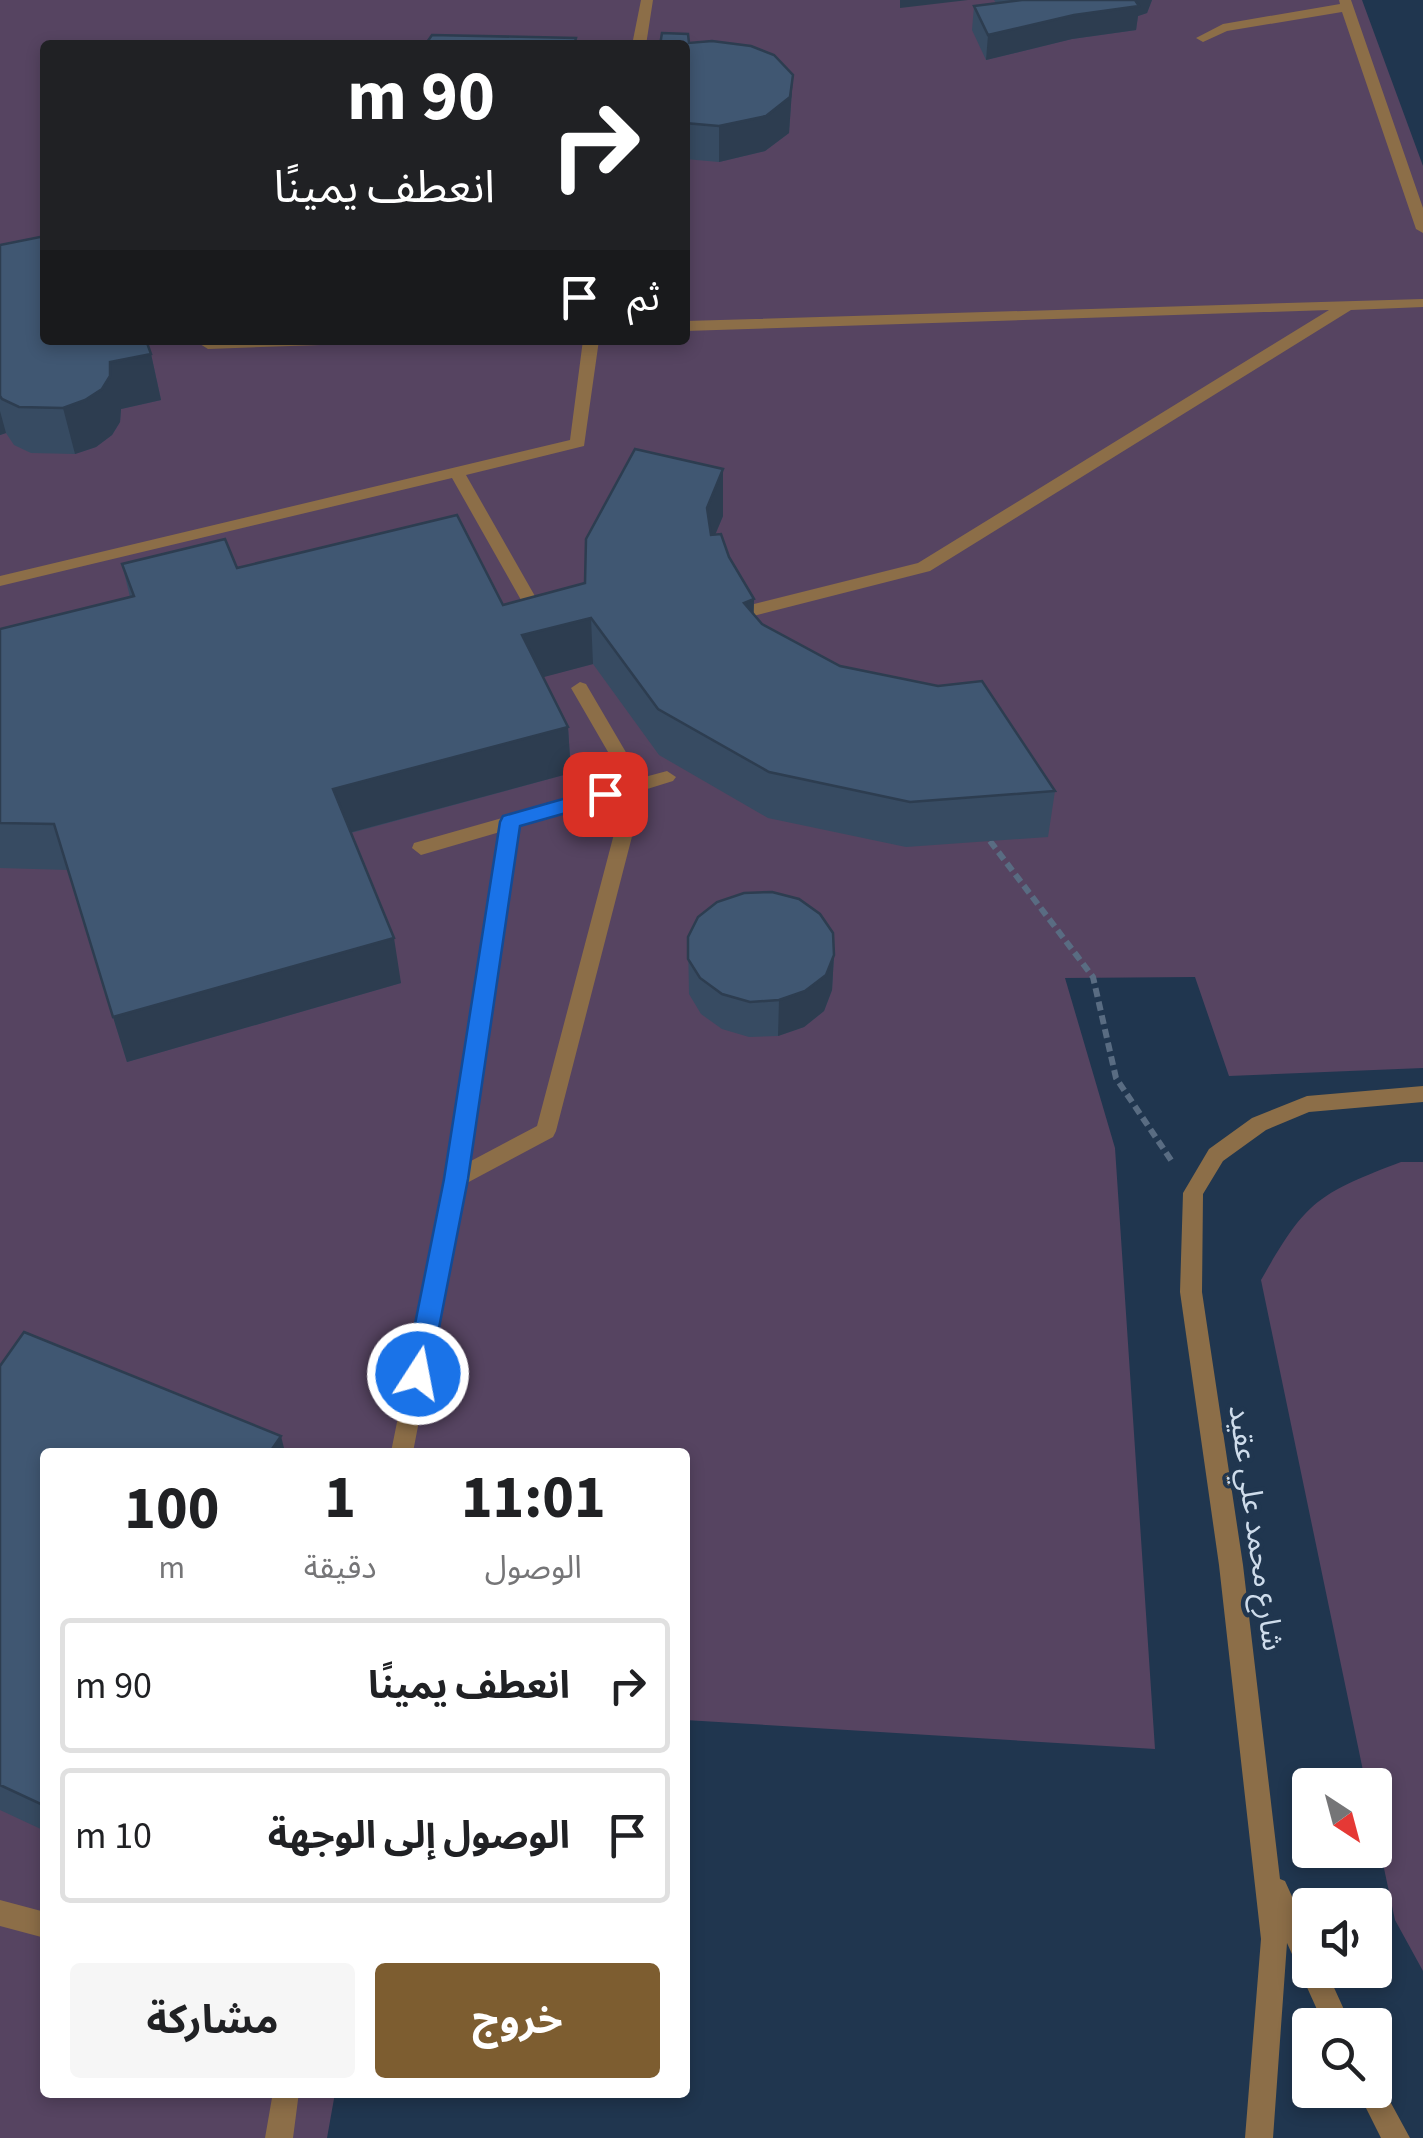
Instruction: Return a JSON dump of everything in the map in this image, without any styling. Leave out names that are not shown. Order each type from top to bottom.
[{"type":"street","points":[[641,40],[647,0]]},
{"type":"street","points":[[1204,38],[1224,28],[1346,3],[1423,229]]},
{"type":"street","points":[[690,326],[1423,302]]},
{"type":"street","points":[[734,615],[924,567],[1348,305]]},
{"type":"street","points":[[0,582],[578,443],[589,345]]},
{"type":"street","points":[[457,473],[542,620]]},
{"type":"street","points":[[456,1179],[546,1131],[636,785],[580,688]]},
{"type":"street","points":[[422,848],[667,777]]},
{"type":"street","points":[[403,1448],[456,1179],[511,822]]},
{"type":"street","points":[[1193,1193],[1216,1155],[1259,1124],[1307,1104],[1423,1094]]},
{"type":"street","name":"شارع محمد علي عقيد","points":[[1193,1193],[1191,1292],[1231,1565],[1274,1939],[1260,2138]]},
{"type":"street","points":[[1268,1872],[1292,1926]]},
{"type":"street","points":[[0,1913],[40,1923]]},
{"type":"street","points":[[280,2138],[285,2098]]},
{"type":"street","points":[[1380,2108],[1396,2138]]},
{"type":"path","points":[[990,841],[1093,977],[1116,1078],[1193,1193]]},
{"type":"shaded area","points":[[0,0],[1362,0],[1423,166],[1423,1068],[1229,1076],[1195,977],[1065,978],[1115,1148],[1155,1749],[690,1720],[690,1448],[40,1448],[40,2098],[334,2098],[327,2138],[0,2138]]},
{"type":"shaded area","points":[[1401,1162],[1423,1162],[1423,1971],[1395,1920],[1392,1888],[1388,1888],[1384,1868],[1392,1868],[1392,1768],[1362,1768],[1261,1280],[1303,1216],[1316,1203],[1350,1183]]},
{"type":"building","points":[[1022,0],[1135,0],[1139,6],[1074,15],[988,35],[974,6]]},
{"type":"building","points":[[662,33],[688,34],[689,40],[661,40]]},
{"type":"building","points":[[432,35],[576,38],[575,40],[428,40]]},
{"type":"building","points":[[712,41],[751,46],[774,55],[793,75],[790,97],[766,116],[719,126],[690,123],[690,43]]},
{"type":"building","points":[[40,237],[40,345],[148,345],[151,354],[110,362],[110,376],[102,389],[63,408],[19,407],[2,399],[0,245]]},
{"type":"building","points":[[635,449],[723,469],[707,508],[711,535],[721,534],[729,557],[754,599],[744,603],[762,624],[840,666],[938,686],[982,681],[1055,791],[910,802],[769,772],[658,709],[591,618],[522,635],[568,727],[333,789],[394,938],[113,1017],[54,824],[0,823],[0,629],[134,596],[122,564],[225,539],[237,568],[457,515],[503,605],[585,583],[586,539]]},
{"type":"building","points":[[772,892],[799,899],[820,914],[833,933],[834,955],[826,975],[805,991],[779,1000],[750,1002],[722,994],[700,978],[688,959],[688,937],[698,917],[717,902],[744,893]]},
{"type":"building","points":[[24,1332],[281,1436],[273,1448],[40,1448],[40,1804],[0,1785],[0,1366]]},
{"type":"route","points":[[418,1374],[456,1179],[511,822],[605,794]]}]
